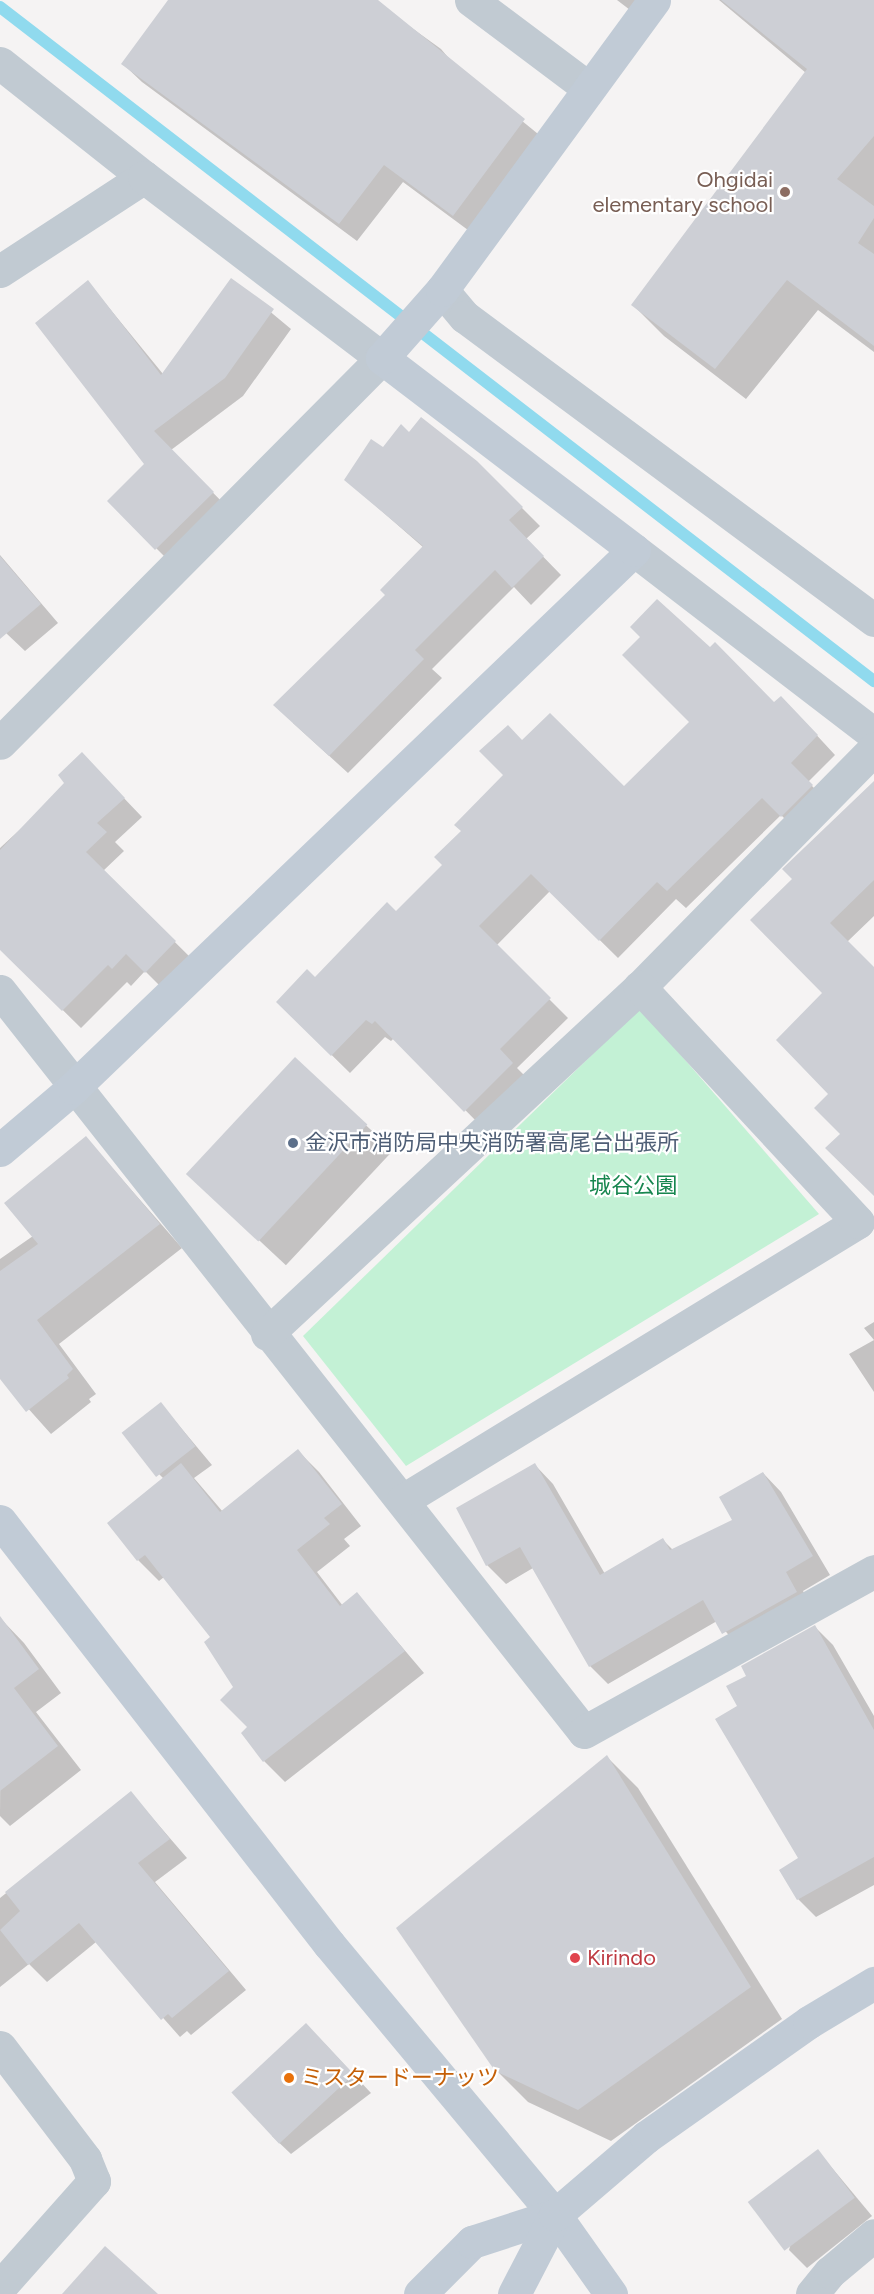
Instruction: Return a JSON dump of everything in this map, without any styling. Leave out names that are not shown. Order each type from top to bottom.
[{"type":"street","points":[[471,0],[587,87]]},
{"type":"street","points":[[0,743],[390,349],[435,297],[587,87],[654,0]]},
{"type":"street","points":[[0,63],[144,177],[390,349],[634,550],[874,734]]},
{"type":"street","points":[[0,271],[144,177]]},
{"type":"street","points":[[435,297],[874,620]]},
{"type":"street","points":[[0,1149],[73,1088],[634,550]]},
{"type":"street","points":[[267,1334],[640,987],[874,749]]},
{"type":"street","points":[[403,1500],[866,1218],[640,987]]},
{"type":"street","points":[[0,991],[73,1088],[267,1334],[403,1500],[584,1732],[874,1571]]},
{"type":"street","points":[[0,1521],[329,1944],[555,2215],[611,2294]]},
{"type":"street","points":[[514,2294],[555,2215],[646,2137],[809,2022],[874,1983]]},
{"type":"street","points":[[0,2047],[85,2159],[94,2181],[0,2287]]},
{"type":"street","points":[[420,2294],[472,2242],[555,2215]]},
{"type":"street","points":[[812,2294],[830,2272],[874,2235]]},
{"type":"green space","name":"城谷公園","points":[[640,1008],[819,1214],[406,1466],[303,1336]]},
{"type":"building","points":[[168,0],[378,0],[525,119],[453,216],[384,165],[339,224],[121,64]]},
{"type":"building","name":"Ohgidai elementary school","points":[[721,0],[874,0],[874,136],[837,179],[874,206],[874,218],[858,243],[874,254],[874,346],[787,280],[715,369],[631,305],[807,69]]},
{"type":"building","points":[[231,278],[274,309],[225,378],[154,431],[214,492],[155,550],[107,501],[144,464],[35,323],[88,280],[161,375]]},
{"type":"building","points":[[421,417],[477,461],[523,507],[509,520],[544,556],[512,588],[495,570],[415,650],[424,659],[329,756],[273,705],[385,595],[380,590],[423,546],[344,480],[371,439],[383,447],[401,424],[409,432]]},
{"type":"building","points":[[0,556],[41,604],[0,639]]},
{"type":"building","points":[[657,599],[710,647],[715,642],[774,702],[781,696],[818,735],[791,763],[813,785],[781,817],[762,798],[667,891],[657,882],[599,941],[531,874],[479,926],[551,998],[500,1049],[513,1063],[464,1112],[375,1021],[372,1024],[366,1020],[331,1056],[276,1002],[307,969],[315,977],[387,902],[396,911],[442,865],[434,857],[461,831],[454,825],[503,775],[479,751],[508,725],[522,740],[550,713],[624,786],[689,722],[622,655],[640,637],[630,627]]},
{"type":"building","points":[[82,752],[125,798],[97,823],[107,832],[86,852],[176,941],[145,973],[126,954],[112,969],[108,965],[62,1011],[0,950],[0,850],[64,783],[58,775]]},
{"type":"building","points":[[874,781],[874,880],[830,923],[874,967],[874,1196],[825,1148],[840,1134],[814,1108],[828,1094],[776,1040],[822,993],[750,920],[792,879],[782,869]]},
{"type":"building","points":[[295,1057],[367,1125],[258,1242],[186,1174]]},
{"type":"building","points":[[86,1136],[160,1224],[37,1320],[73,1369],[67,1375],[69,1378],[26,1412],[0,1379],[0,1271],[38,1244],[4,1203]]},
{"type":"building","points":[[161,1402],[195,1446],[156,1477],[122,1433]]},
{"type":"building","points":[[298,1449],[342,1504],[324,1518],[330,1524],[297,1550],[340,1606],[357,1592],[405,1651],[263,1762],[241,1733],[247,1727],[220,1700],[233,1687],[204,1642],[210,1637],[145,1555],[137,1561],[107,1523],[181,1463],[220,1512]]},
{"type":"building","points":[[535,1463],[600,1575],[663,1538],[670,1550],[732,1520],[719,1497],[763,1472],[813,1556],[786,1572],[797,1592],[722,1634],[703,1600],[589,1667],[520,1547],[486,1566],[456,1508]]},
{"type":"building","points":[[0,1616],[39,1669],[14,1688],[58,1746],[0,1791]]},
{"type":"building","points":[[815,1625],[874,1730],[874,1857],[797,1900],[779,1870],[798,1858],[715,1719],[737,1706],[726,1686],[746,1676],[741,1666]]},
{"type":"building","name":"Kirindo","points":[[607,1755],[751,1987],[578,2110],[495,2071],[396,1928]]},
{"type":"building","points":[[131,1791],[170,1839],[138,1863],[229,1971],[172,2018],[168,2014],[161,2020],[79,1923],[28,1965],[0,1930],[20,1911],[5,1892]]},
{"type":"building","name":"ミスタードーナッツ","points":[[306,2023],[354,2074],[279,2144],[231,2093]]},
{"type":"building","points":[[818,2149],[855,2198],[784,2251],[748,2202]]},
{"type":"building","points":[[105,2246],[158,2294],[62,2294]]},
{"type":"waterway","points":[[0,7],[874,681]]},
{"type":"place","name":"Ohgidai elementary school","points":[[785,192]]},
{"type":"place","name":"金沢市消防局中央消防署高尾台出張所","points":[[293,1143]]},
{"type":"place","name":"Kirindo","points":[[575,1958]]},
{"type":"place","name":"ミスタードーナッツ","points":[[289,2078]]}]
